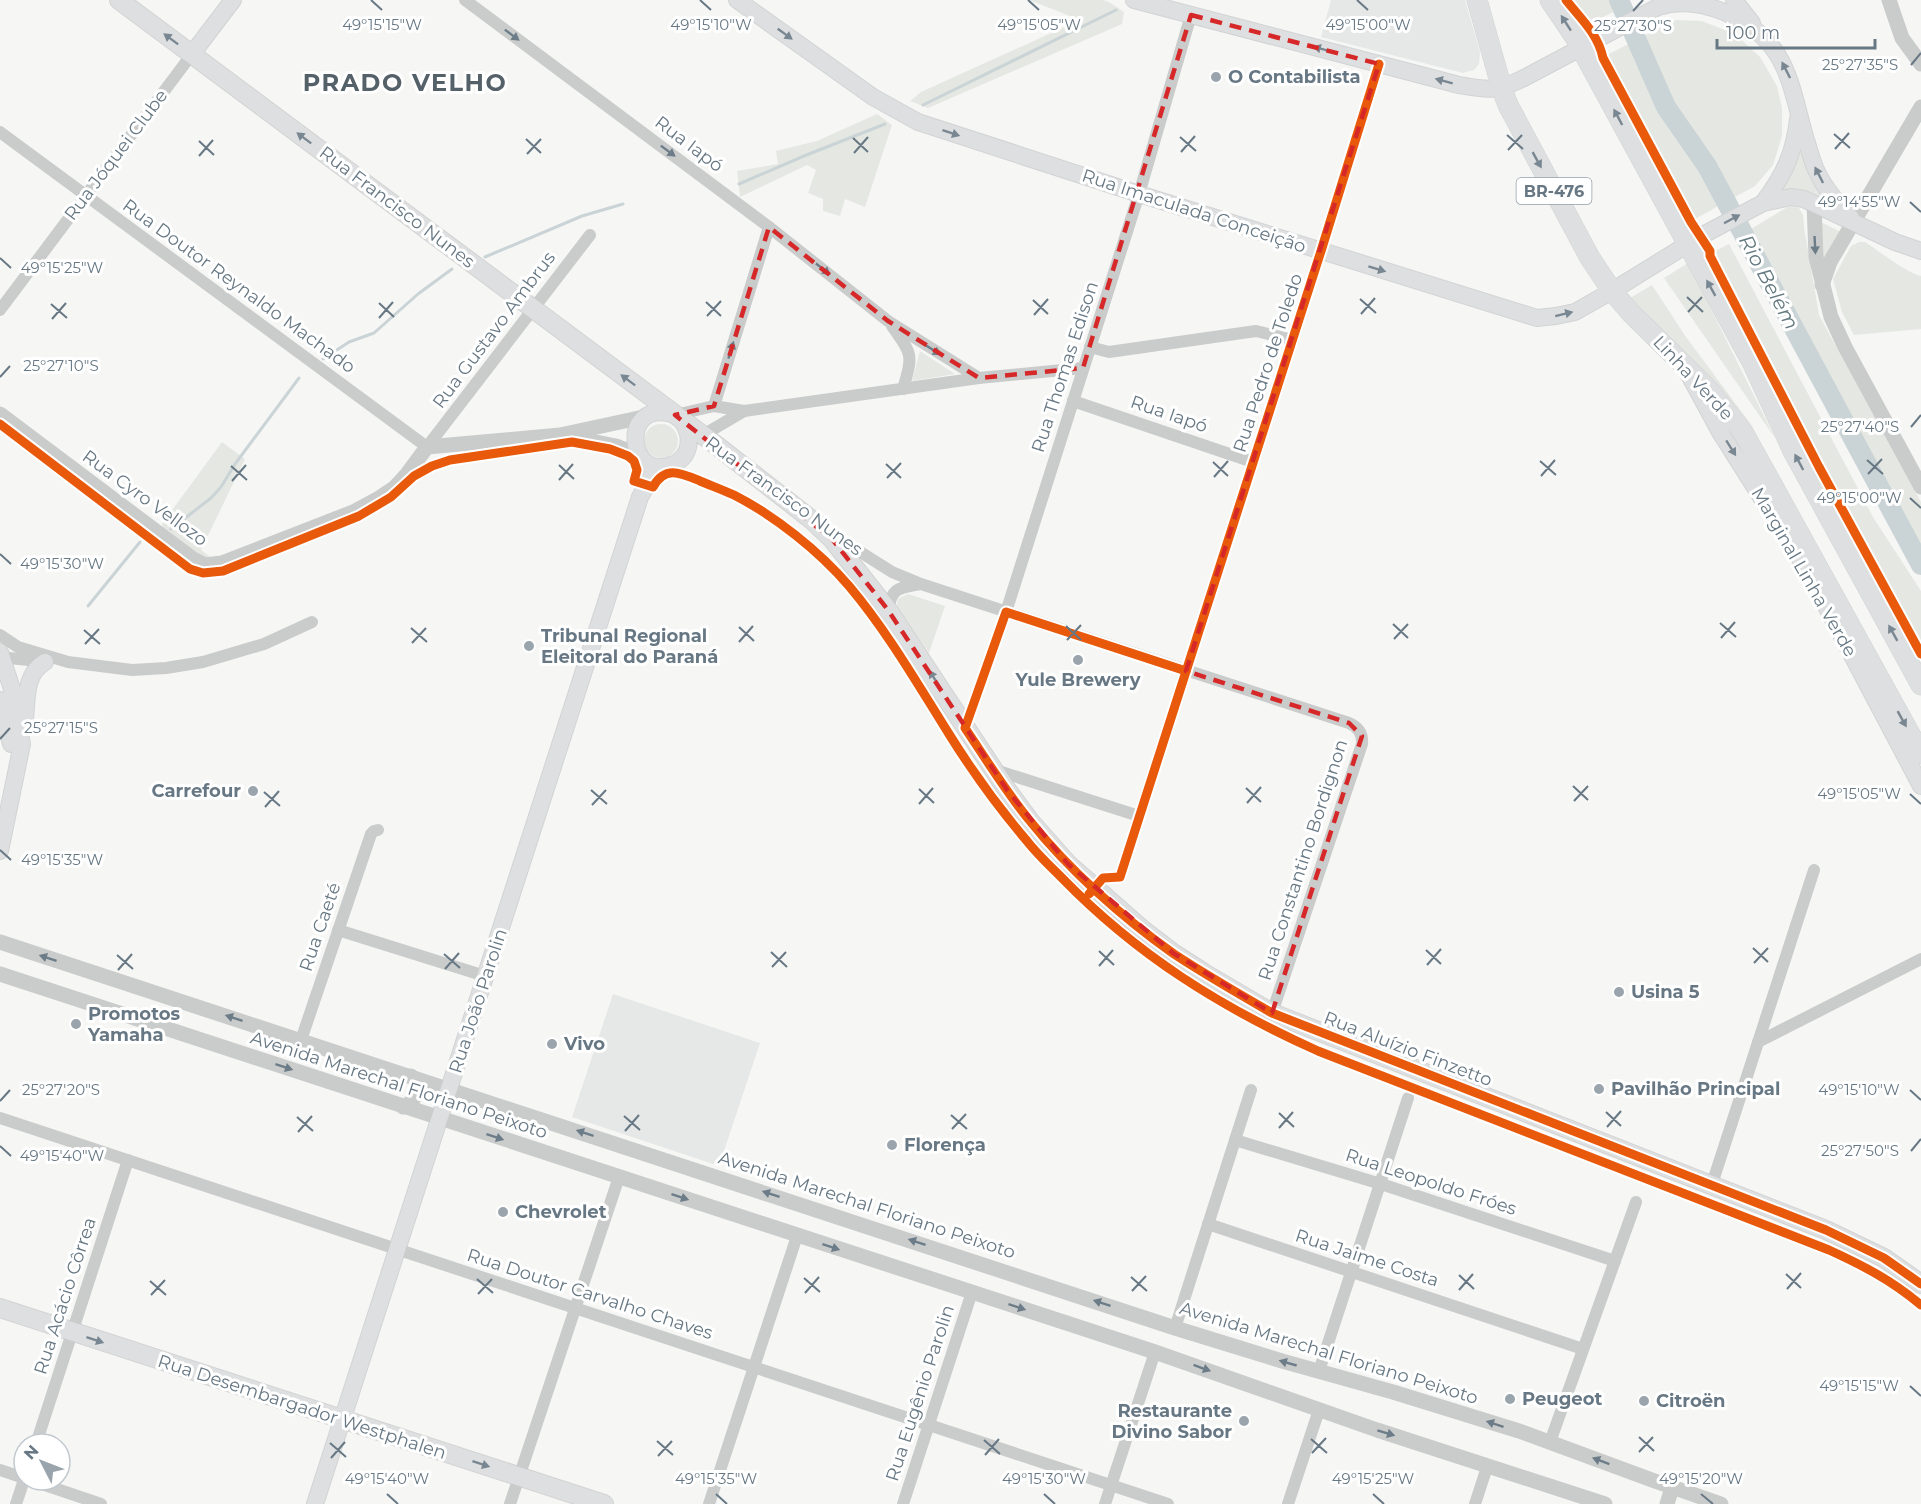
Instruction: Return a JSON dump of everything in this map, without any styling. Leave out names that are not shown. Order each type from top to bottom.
[{"type":"highway","name":"Linha Verde","points":[[1478,0],[1502,89],[1515,121],[1590,258],[1612,291],[1641,324],[1681,361],[1722,405],[1751,445],[1921,754]]},
{"type":"highway","points":[[1550,0],[1589,44],[1694,240],[1797,458],[1921,685]]},
{"type":"main road","name":"Rua Francisco Nunes","points":[[119,0],[678,418],[695,441],[812,520]]},
{"type":"main road","name":"Rua Jóquei Clube","points":[[192,54],[232,0]]},
{"type":"main road","name":"Rua Imaculada Conceição","points":[[737,0],[873,98],[918,122],[1139,194],[1537,318],[1575,312],[1694,240],[1763,202],[1791,197],[1814,203],[1895,242],[1921,251]]},
{"type":"main road","points":[[1134,0],[1484,90],[1502,89],[1667,4],[1695,3],[1732,15],[1760,34]]},
{"type":"main road","points":[[1734,0],[1786,69],[1818,175],[1854,222]]},
{"type":"main road","name":"Rua Imaculada Conceição","points":[[1763,202],[1790,160],[1795,141],[1798,112]]},
{"type":"main road","name":"Marginal Linha Verde","points":[[1681,361],[1720,432],[1807,570],[1921,786]]},
{"type":"main road","points":[[678,418],[666,412],[648,416],[640,422],[634,440],[639,455],[653,466],[671,466],[685,455],[695,441]]},
{"type":"main road","name":"Rua João Parolin","points":[[315,1504],[640,497],[643,475],[639,455]]},
{"type":"main road","name":"Rua João Parolin","points":[[640,497],[652,476],[662,467]]},
{"type":"main road","name":"Rua Aluízio Finzetto","points":[[812,520],[832,539],[888,610],[992,769],[1030,821],[1068,864],[1173,953],[1272,1013],[1712,1184],[1859,1244],[1921,1284]]},
{"type":"main road","points":[[1,656],[12,689],[22,744]]},
{"type":"main road","points":[[0,851],[19,765],[29,681],[37,666],[45,662]]},
{"type":"main road","points":[[0,700],[10,738],[13,787]]},
{"type":"main road","name":"Rua Desembargador Westphalen","points":[[0,1308],[604,1504]]},
{"type":"street","name":"Rua Iapó","points":[[465,0],[769,227],[888,321],[979,378]]},
{"type":"street","points":[[1889,0],[1902,38],[1921,64]]},
{"type":"street","name":"Rua Thomas Edison","points":[[965,728],[1006,612],[1139,194],[1191,15]]},
{"type":"street","name":"Rua Jóquei Clube","points":[[0,310],[192,54]]},
{"type":"street","name":"Rua Pedro de Toledo","points":[[1120,877],[1293,340],[1379,64]]},
{"type":"street","points":[[1822,285],[1830,262],[1921,107]]},
{"type":"street","name":"Rua Doutor Reynaldo Machado","points":[[0,132],[427,447]]},
{"type":"street","points":[[1814,203],[1816,257],[1831,317],[1921,487]]},
{"type":"street","points":[[714,406],[769,227]]},
{"type":"street","name":"Rua Gustavo Ambrus","points":[[427,447],[590,235]]},
{"type":"street","name":"Rua Iapó","points":[[888,321],[908,349],[911,361],[903,389]]},
{"type":"street","points":[[1090,347],[1109,352],[1256,331],[1293,340]]},
{"type":"street","points":[[678,418],[714,406],[744,411],[979,378],[1083,368]]},
{"type":"street","name":"Rua Iapó","points":[[1073,401],[1253,462]]},
{"type":"street","points":[[695,441],[744,411]]},
{"type":"street","name":"Rua Cyro Vellozo","points":[[0,414],[193,560],[205,565],[222,563],[353,512],[394,488],[427,447]]},
{"type":"street","points":[[427,447],[560,435],[648,416]]},
{"type":"street","points":[[560,435],[616,446],[639,455]]},
{"type":"street","name":"Rua Francisco Nunes","points":[[812,520],[892,572],[921,584],[1349,723]]},
{"type":"street","points":[[888,610],[891,596],[899,588],[921,584]]},
{"type":"street","points":[[1,656],[132,670],[166,668],[203,662],[264,644],[312,622]]},
{"type":"street","points":[[0,635],[18,647],[68,662]]},
{"type":"street","name":"Rua Constantino Bordignon","points":[[1272,1013],[1362,744],[1360,732],[1349,723]]},
{"type":"street","points":[[992,769],[1139,816]]},
{"type":"street","name":"Rua Caeté","points":[[301,1040],[370,834],[378,830]]},
{"type":"street","points":[[1712,1184],[1814,870]]},
{"type":"street","points":[[338,930],[485,976]]},
{"type":"street","name":"Avenida Marechal Floriano Peixoto","points":[[0,942],[1175,1328],[1393,1392],[1550,1442],[1698,1500],[1722,1504]]},
{"type":"street","points":[[1758,1042],[1921,959]]},
{"type":"street","name":"Avenida Marechal Floriano Peixoto","points":[[0,974],[1155,1352],[1487,1467],[1605,1504]]},
{"type":"street","points":[[403,1107],[414,1099],[417,1092],[416,1080],[411,1076]]},
{"type":"street","points":[[1175,1328],[1251,1090]]},
{"type":"street","points":[[1319,1371],[1408,1098]]},
{"type":"street","name":"Rua Doutor Carvalho Chaves","points":[[0,1118],[1168,1504]]},
{"type":"street","name":"Rua Leopoldo Fróes","points":[[1235,1140],[1381,1184],[1615,1261]]},
{"type":"street","name":"Rua Acácio Côrrea","points":[[40,1432],[128,1160]]},
{"type":"street","points":[[510,1504],[619,1177]]},
{"type":"street","points":[[1550,1442],[1636,1202]]},
{"type":"street","name":"Rua Jaime Costa","points":[[1208,1224],[1583,1350]]},
{"type":"street","points":[[709,1504],[797,1236]]},
{"type":"street","name":"Rua Eugênio Parolin","points":[[903,1504],[972,1292]]},
{"type":"street","points":[[1105,1504],[1155,1352]]},
{"type":"street","points":[[1288,1504],[1319,1410]]},
{"type":"street","points":[[1475,1504],[1487,1467]]},
{"type":"street","points":[[1667,1504],[1672,1488]]},
{"type":"street","points":[[66,1492],[101,1504]]},
{"type":"highlighted area","points":[[1191,15],[1379,64],[1186,671],[1349,723],[1362,736],[1272,1013],[1173,953],[1068,864],[1007,790],[888,610],[832,539],[675,415],[714,406],[769,227],[888,321],[979,378],[1083,368]]},
{"type":"shaded area","points":[[1029,0],[1103,0],[1124,12],[1122,24],[928,108],[910,101],[921,92],[1080,20]]},
{"type":"shaded area","points":[[1331,0],[1465,0],[1480,52],[1479,64],[1474,70],[1463,73],[1321,37]]},
{"type":"shaded area","points":[[1570,0],[1610,0],[1613,12],[1598,19],[1588,19]]},
{"type":"shaded area","points":[[1675,20],[1702,21],[1735,34],[1760,57],[1777,86],[1782,108],[1782,136],[1773,165],[1755,186],[1695,219],[1605,56]]},
{"type":"shaded area","points":[[877,114],[892,125],[865,207],[845,199],[840,216],[823,211],[823,199],[808,193],[816,170],[807,165],[740,197],[737,171],[778,164],[776,151],[817,141]]},
{"type":"shaded area","points":[[1801,145],[1824,195],[1821,198],[1784,193],[1782,190]]},
{"type":"shaded area","points":[[1789,206],[1799,208],[1803,215],[1819,315],[1921,502],[1921,556],[1809,348],[1751,229]]},
{"type":"shaded area","points":[[1821,222],[1841,232],[1822,263]]},
{"type":"shaded area","points":[[1865,242],[1901,266],[1921,276],[1921,329],[1854,335],[1842,312],[1833,279],[1851,246]]},
{"type":"shaded area","points":[[1729,244],[1873,517],[1921,591],[1921,649],[1713,252]]},
{"type":"shaded area","points":[[1688,263],[1775,438],[1664,278]]},
{"type":"shaded area","points":[[1652,285],[1686,337],[1753,427],[1709,377],[1630,298]]},
{"type":"shaded area","points":[[920,351],[955,374],[912,381]]},
{"type":"shaded area","points":[[661,424],[673,429],[678,441],[673,453],[661,458],[649,453],[644,441],[649,429]]},
{"type":"shaded area","points":[[222,442],[245,459],[201,550],[213,559],[205,561],[163,532],[162,524]]},
{"type":"shaded area","points":[[908,594],[945,606],[929,653],[899,611],[898,599]]},
{"type":"shaded area","points":[[613,994],[760,1043],[719,1166],[572,1117]]},
{"type":"waterway","name":"Rio Belém","points":[[1619,0],[1666,107],[1707,166],[1921,565]]},
{"type":"waterway","points":[[923,105],[1116,10]]},
{"type":"waterway","points":[[739,184],[885,124]]},
{"type":"waterway","points":[[485,257],[582,216],[623,204]]},
{"type":"waterway","points":[[323,359],[349,342],[374,333],[418,294],[452,269]]},
{"type":"waterway","points":[[171,529],[211,498],[221,487],[235,464],[299,378]]},
{"type":"waterway","points":[[88,606],[140,542]]},
{"type":"cycle path","points":[[1566,0],[1597,41],[1603,58],[1691,222],[1710,251],[1710,256],[1819,467],[1921,654]]},
{"type":"cycle path","points":[[1089,894],[1103,878],[1120,877],[1379,64]]},
{"type":"cycle path","points":[[0,424],[190,569],[203,573],[223,571],[359,516],[391,497],[414,476],[432,466],[450,460],[572,442],[610,449],[628,456],[634,461],[637,470],[634,481],[653,487],[663,476],[674,473],[693,478],[734,495],[780,524],[810,547],[837,573],[876,621],[976,775],[1031,846],[1091,906],[1150,955],[1181,977],[1247,1016],[1318,1051],[1829,1250],[1877,1274],[1921,1305]]},
{"type":"cycle path","points":[[1186,671],[1006,612],[965,728],[1021,810],[1079,875],[1155,940],[1247,999],[1272,1013],[1826,1230],[1884,1258],[1921,1284]]},
{"type":"place","name":"O Contabilista","points":[[1216,77]]},
{"type":"place","name":"Tribunal Regional Eleitoral do Paraná","points":[[529,646]]},
{"type":"place","name":"Yule Brewery","points":[[1078,660]]},
{"type":"place","name":"Carrefour","points":[[253,791]]},
{"type":"place","name":"Usina 5","points":[[1619,992]]},
{"type":"place","name":"Promotos Yamaha","points":[[76,1024]]},
{"type":"place","name":"Vivo","points":[[552,1044]]},
{"type":"place","name":"Pavilhão Principal","points":[[1599,1089]]},
{"type":"place","name":"Florença","points":[[892,1145]]},
{"type":"place","name":"Chevrolet","points":[[503,1212]]},
{"type":"place","name":"Peugeot","points":[[1510,1399]]},
{"type":"place","name":"Citroën","points":[[1644,1401]]},
{"type":"place","name":"Restaurante Divino Sabor","points":[[1244,1421]]},
{"type":"district","name":"PRADO VELHO","points":[[405,82]]}]
